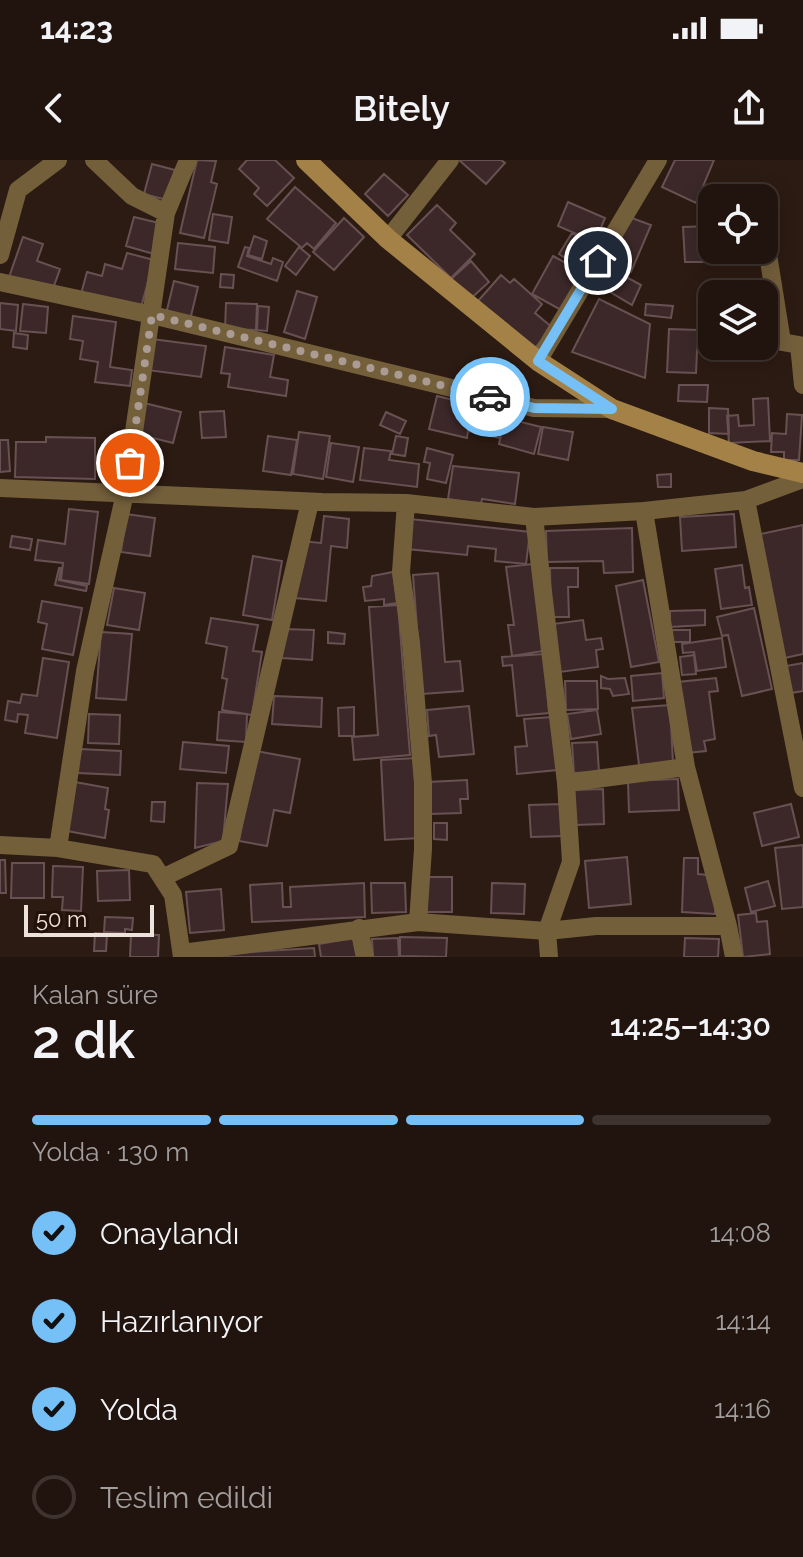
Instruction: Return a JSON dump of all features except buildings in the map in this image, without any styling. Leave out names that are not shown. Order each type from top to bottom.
[{"type":"street","points":[[0,255],[18,190],[58,160]]},
{"type":"street","points":[[94,160],[132,196],[166,213]]},
{"type":"street","points":[[58,848],[85,671],[125,493],[166,213],[188,160]]},
{"type":"street","points":[[306,160],[388,239],[538,361],[612,409],[803,476]]},
{"type":"street","points":[[388,239],[450,160]]},
{"type":"street","points":[[538,361],[658,160]]},
{"type":"street","points":[[770,264],[782,342],[799,345],[803,385]]},
{"type":"street","points":[[0,282],[152,315],[534,408],[612,409]]},
{"type":"street","points":[[0,488],[310,502],[406,503],[534,517],[644,511],[746,500],[803,476]]},
{"type":"street","points":[[746,500],[803,788]]},
{"type":"street","points":[[162,878],[229,846],[310,502]]},
{"type":"street","points":[[406,503],[401,572],[411,643],[423,783],[418,922]]},
{"type":"street","points":[[644,511],[686,767],[734,957]]},
{"type":"street","points":[[534,517],[566,783],[571,862],[547,931],[549,957]]},
{"type":"street","points":[[566,783],[686,767]]},
{"type":"street","points":[[0,845],[58,848],[153,864],[173,895],[182,955],[418,922],[547,931],[596,926],[728,926]]},
{"type":"street","points":[[359,928],[365,957]]},
{"type":"way so far","points":[[130,463],[152,315],[490,397]]},
{"type":"route","points":[[490,397],[534,408],[612,409],[538,361],[598,261]]}]
